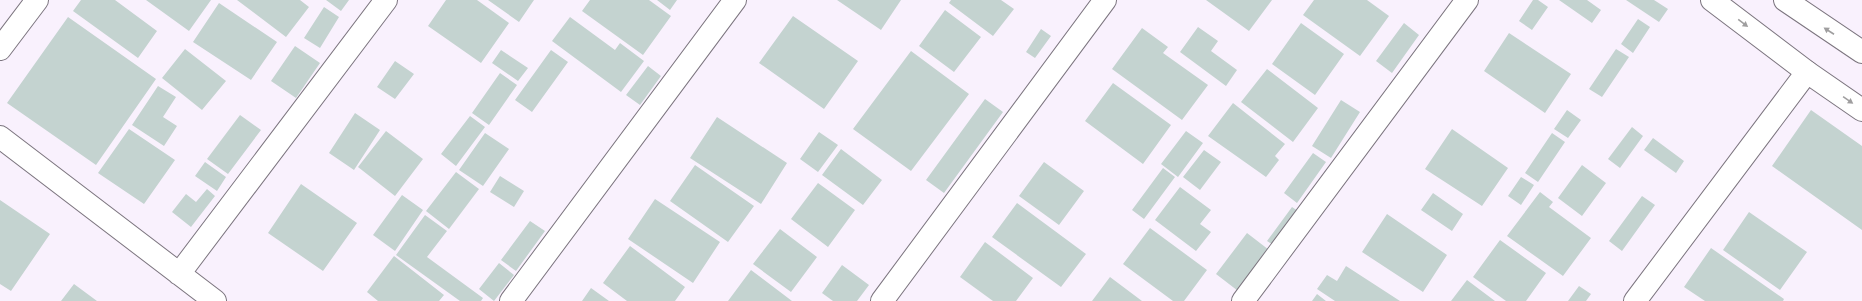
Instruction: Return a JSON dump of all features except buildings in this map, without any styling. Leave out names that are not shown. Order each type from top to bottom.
[{"type":"street","points":[[0,48],[37,0]]},
{"type":"street","points":[[179,274],[386,0]]},
{"type":"street","points":[[511,301],[735,0]]},
{"type":"street","points":[[882,301],[1105,0]]},
{"type":"street","points":[[1243,301],[1467,0]]},
{"type":"street","points":[[1712,0],[1807,72],[1862,110]]},
{"type":"street","points":[[1785,0],[1862,52]]},
{"type":"street","points":[[1635,301],[1807,72]]},
{"type":"street","points":[[0,137],[215,301]]}]
